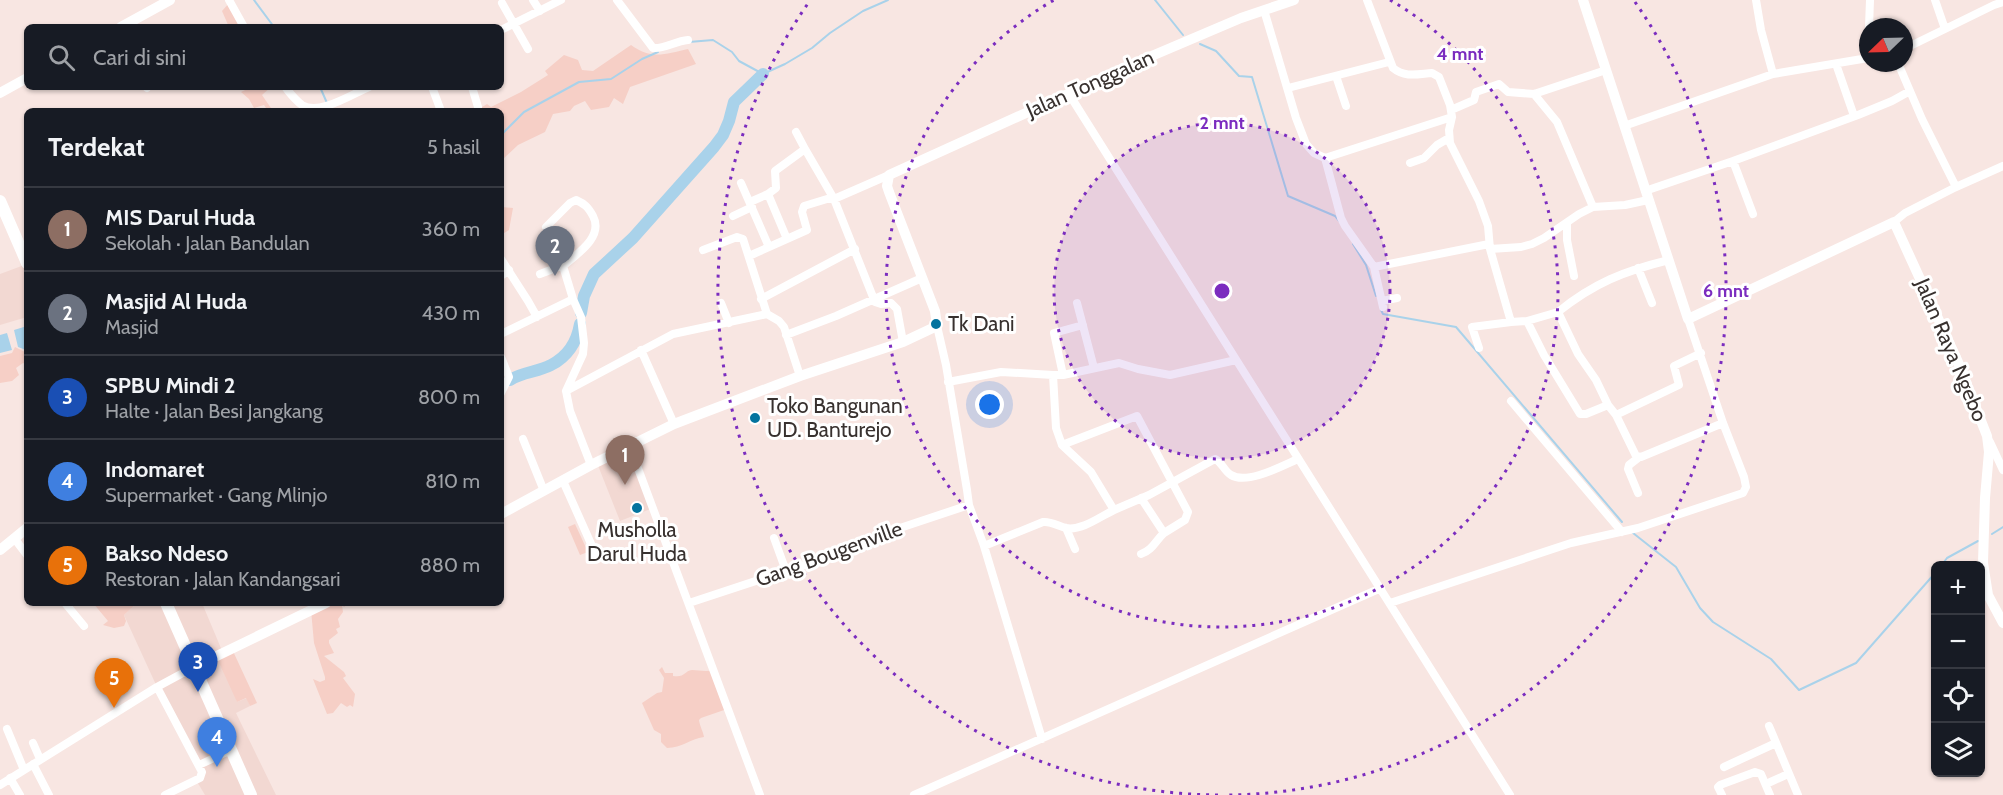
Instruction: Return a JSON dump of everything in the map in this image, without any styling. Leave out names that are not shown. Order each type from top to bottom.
[{"type":"main road","points":[[0,201],[24,256]]},
{"type":"main road","points":[[167,606],[251,795]]},
{"type":"street","points":[[126,24],[170,0]]},
{"type":"street","points":[[229,0],[242,24]]},
{"type":"street","points":[[533,0],[540,11]]},
{"type":"street","points":[[504,29],[561,0]]},
{"type":"street","points":[[617,0],[654,48],[688,40]]},
{"type":"street","name":"Jalan Tonggalan","points":[[889,175],[1230,22],[1294,0]]},
{"type":"street","points":[[1367,0],[1389,62],[1398,72],[1407,75],[1435,74],[1442,85],[1452,113],[1449,138],[1479,201],[1488,226],[1489,246],[1510,322]]},
{"type":"street","points":[[1390,603],[1571,543],[1622,532],[1743,494],[1746,487],[1646,196],[1583,0]]},
{"type":"street","points":[[1756,0],[1761,30],[1773,74]]},
{"type":"street","points":[[1869,18],[1870,0]]},
{"type":"street","points":[[1935,0],[1945,29]]},
{"type":"street","points":[[1913,45],[2003,2]]},
{"type":"street","points":[[502,3],[528,49]]},
{"type":"street","points":[[1264,10],[1306,144],[1314,153],[1325,158],[1452,113],[1474,100],[1477,91],[1499,84],[1508,92],[1534,94],[1606,70]]},
{"type":"street","points":[[1624,126],[1773,74],[1859,60]]},
{"type":"street","points":[[1288,88],[1389,62]]},
{"type":"street","points":[[1836,64],[1853,112]]},
{"type":"street","points":[[1902,72],[1956,187]]},
{"type":"street","points":[[1336,76],[1346,106]]},
{"type":"street","points":[[0,93],[24,80]]},
{"type":"street","points":[[288,90],[302,105],[310,108]]},
{"type":"street","points":[[321,108],[362,90]]},
{"type":"street","points":[[433,90],[440,108]]},
{"type":"street","points":[[473,90],[478,106]]},
{"type":"street","points":[[1374,267],[1489,246],[1532,244],[1593,207],[1625,205],[1732,161],[1858,115],[1910,91]]},
{"type":"street","points":[[1069,94],[1510,795]]},
{"type":"street","points":[[1534,94],[1557,122],[1593,207]]},
{"type":"street","points":[[796,132],[834,199],[874,300],[878,304],[894,304],[897,309],[903,342]]},
{"type":"street","points":[[1410,164],[1424,158],[1442,141],[1449,138]]},
{"type":"street","points":[[733,216],[776,188],[774,171],[806,149]]},
{"type":"street","points":[[1325,158],[1345,226],[1374,267],[1382,304],[1397,298]]},
{"type":"street","points":[[1732,161],[1753,213]]},
{"type":"street","points":[[1688,319],[1894,222],[1905,213],[2003,166]]},
{"type":"street","points":[[749,256],[807,230],[801,212],[804,206],[834,199],[889,175]]},
{"type":"street","points":[[889,175],[887,186],[889,192],[935,311],[969,505],[984,546],[1042,739]]},
{"type":"street","points":[[741,183],[769,247]]},
{"type":"street","points":[[768,194],[787,239]]},
{"type":"street","points":[[540,274],[563,266],[592,240],[595,221],[588,206],[576,200],[546,227]]},
{"type":"street","name":"Jalan Raya Ngebo","points":[[1894,222],[1958,362],[1987,436],[1989,452],[1983,563],[1988,595],[2003,623]]},
{"type":"street","points":[[1567,224],[1574,276]]},
{"type":"street","points":[[703,250],[737,237],[743,239],[767,314],[779,321],[786,334],[800,376]]},
{"type":"street","points":[[761,299],[855,249]]},
{"type":"street","points":[[1479,348],[1471,330],[1472,327],[1527,321],[1558,312],[1591,288],[1616,275],[1669,260]]},
{"type":"street","points":[[504,263],[537,317]]},
{"type":"street","points":[[563,266],[581,317],[584,343],[583,354],[566,391],[570,411],[591,465]]},
{"type":"street","points":[[1638,268],[1652,303]]},
{"type":"street","points":[[504,274],[509,270]]},
{"type":"street","points":[[786,334],[874,300],[922,278]]},
{"type":"street","points":[[504,333],[573,299]]},
{"type":"street","points":[[721,303],[729,323]]},
{"type":"street","points":[[1077,303],[1094,368]]},
{"type":"street","points":[[1558,312],[1578,354],[1596,380],[1638,458]]},
{"type":"street","points":[[566,391],[674,334],[767,314]]},
{"type":"street","points":[[1527,321],[1544,355],[1580,414],[1586,414],[1608,405]]},
{"type":"street","points":[[1063,375],[1054,333],[1083,325]]},
{"type":"street","points":[[504,511],[674,424],[800,376],[903,342],[937,326]]},
{"type":"street","points":[[641,350],[674,424]]},
{"type":"street","points":[[1616,415],[1678,385],[1674,366],[1701,353]]},
{"type":"street","points":[[948,382],[1001,372],[1063,375],[1119,363],[1170,375],[1236,360]]},
{"type":"street","points":[[504,364],[509,377],[504,387]]},
{"type":"street","points":[[1053,375],[1056,428],[1062,445],[1091,472],[1114,510]]},
{"type":"street","points":[[1511,401],[1622,532]]},
{"type":"street","points":[[1062,445],[1137,416],[1186,506],[1187,516],[1185,520],[1157,539],[1152,548],[1141,554]]},
{"type":"street","points":[[1638,493],[1628,469],[1629,465],[1638,458],[1723,423]]},
{"type":"street","points":[[1987,436],[2003,470]]},
{"type":"street","points":[[523,439],[544,491]]},
{"type":"street","points":[[630,447],[760,795]]},
{"type":"street","points":[[984,546],[1047,521],[1066,528],[1085,524],[1215,459],[1219,460],[1231,475],[1240,478],[1255,477],[1298,459]]},
{"type":"street","points":[[563,481],[596,555]]},
{"type":"street","points":[[1141,498],[1164,533]]},
{"type":"street","name":"Gang Bougenville","points":[[689,603],[838,554],[897,529],[969,505]]},
{"type":"street","points":[[1066,528],[1075,549]]},
{"type":"street","points":[[0,550],[24,530]]},
{"type":"street","points":[[14,538],[24,551]]},
{"type":"street","points":[[774,538],[786,571]]},
{"type":"street","points":[[914,795],[1381,588]]},
{"type":"street","points":[[67,606],[84,626]]},
{"type":"street","points":[[0,785],[157,687],[320,606]]},
{"type":"street","points":[[157,687],[202,772],[200,778],[165,795]]},
{"type":"street","points":[[1769,726],[1798,795]]},
{"type":"street","points":[[7,729],[24,770]]},
{"type":"street","points":[[33,743],[36,762],[49,795]]},
{"type":"street","points":[[1724,767],[1776,743]]},
{"type":"street","points":[[199,765],[231,750]]},
{"type":"street","points":[[1722,795],[1718,787],[1720,785],[1755,772],[1761,774],[1770,795]]},
{"type":"street","points":[[1766,784],[1788,774]]},
{"type":"street","points":[[10,778],[20,795]]},
{"type":"shaded area","points":[[230,2],[242,24],[228,24],[222,11]]},
{"type":"shaded area","points":[[631,45],[652,54],[688,49],[696,64],[630,87],[623,104],[614,98],[609,107],[591,110],[585,101],[574,106],[570,111],[553,114],[545,132],[518,145],[504,158],[504,108],[481,108],[487,104],[491,107],[548,75],[545,71],[564,55],[578,60],[582,70],[593,71]]},
{"type":"shaded area","points":[[268,90],[262,95],[271,108],[266,108],[264,105],[254,108],[241,92]]},
{"type":"shaded area","points":[[504,207],[513,208],[509,230],[504,233]]},
{"type":"shaded area","points":[[24,265],[24,318],[0,325],[0,274]]},
{"type":"shaded area","points":[[15,347],[24,352],[24,364],[16,368],[19,375],[12,381],[0,383],[0,356],[12,353]]},
{"type":"shaded area","points":[[630,447],[653,508],[620,521],[597,463]]},
{"type":"shaded area","points":[[575,524],[588,552],[580,555],[568,527]]},
{"type":"shaded area","points":[[96,606],[134,606],[124,615],[126,621],[124,626],[114,628],[103,625],[108,621]]},
{"type":"shaded area","points":[[134,606],[203,606],[223,653],[237,702],[247,698],[250,706],[236,713],[276,795],[205,795],[196,780],[202,776],[124,615]]},
{"type":"shaded area","points":[[320,606],[342,606],[343,612],[338,619],[340,627],[336,629],[338,633],[329,640],[334,653],[324,656],[344,672],[346,676],[343,678],[355,694],[353,707],[350,705],[347,707],[341,703],[333,713],[327,714],[313,679],[320,682],[325,680],[325,677],[314,643],[311,610]]},
{"type":"shaded area","points":[[232,649],[257,703],[250,706],[246,698],[237,702],[216,656]]},
{"type":"shaded area","points":[[662,667],[665,673],[673,673],[673,676],[692,670],[713,670],[727,709],[699,720],[704,737],[672,748],[667,748],[661,742],[661,734],[654,730],[642,703],[662,692],[664,678],[659,670]]},
{"type":"water","points":[[24,327],[24,349],[18,347],[14,330]]},
{"type":"water","points":[[7,333],[12,350],[0,353],[0,335]]},
{"type":"waterway","points":[[254,0],[272,24]]},
{"type":"waterway","points":[[689,42],[713,40],[732,52],[739,61],[763,74],[812,48],[863,11],[888,0]]},
{"type":"waterway","points":[[1155,0],[1183,35]]},
{"type":"waterway","points":[[1200,44],[1216,51],[1239,76],[1252,77],[1288,196],[1335,216],[1339,221]]},
{"type":"waterway","points":[[504,132],[524,112],[579,82],[611,79],[642,59],[658,52]]},
{"type":"waterway","points":[[581,313],[584,296],[594,274],[633,238],[714,147],[723,135],[734,102],[763,74]]},
{"type":"waterway","points":[[321,90],[327,103]]},
{"type":"waterway","points":[[1353,244],[1366,265],[1376,296]]},
{"type":"waterway","points":[[1381,310],[1383,314],[1456,327],[1622,522]]},
{"type":"waterway","points":[[510,380],[557,362],[574,343],[580,324]]},
{"type":"waterway","points":[[1992,534],[2003,527]]},
{"type":"waterway","points":[[1633,533],[1676,567],[1700,608],[1713,622],[1771,659],[1799,690],[1856,663],[1931,578]]},
{"type":"waterway","points":[[1945,561],[1978,541]]},
{"type":"place","name":"Masjid Al Huda","points":[[555,276]]},
{"type":"place","name":"Tk Dani","points":[[936,324]]},
{"type":"place","name":"Toko Bangunan UD. Banturejo","points":[[755,418]]},
{"type":"place","name":"MIS Darul Huda","points":[[625,485]]},
{"type":"place","name":"Musholla Darul Huda","points":[[637,508]]},
{"type":"place","name":"SPBU Mindi 2","points":[[198,692]]},
{"type":"place","name":"Bakso Ndeso","points":[[114,708]]},
{"type":"place","name":"Indomaret","points":[[217,767]]}]
